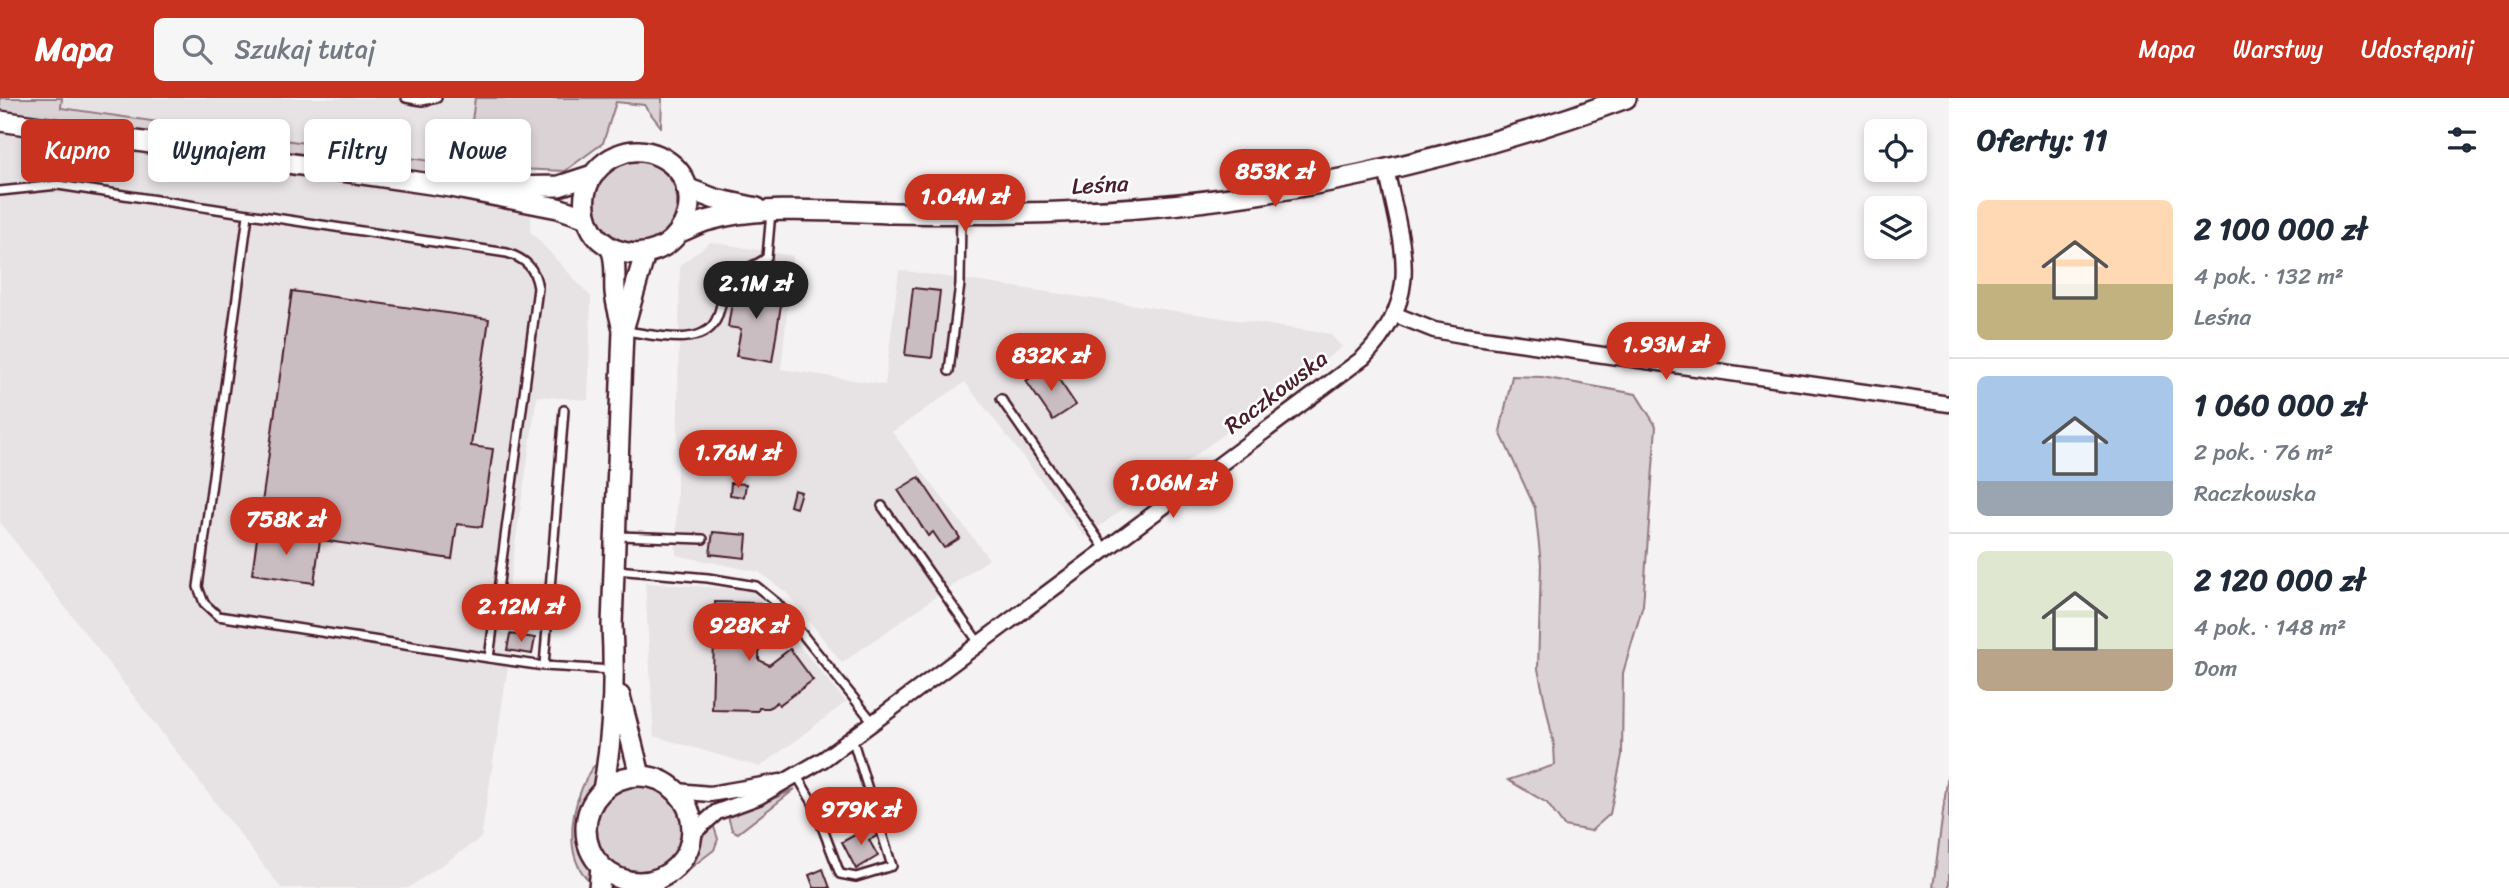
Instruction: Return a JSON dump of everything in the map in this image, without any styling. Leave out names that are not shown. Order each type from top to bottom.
[{"type":"main road","points":[[1386,168],[1509,136],[1626,98]]},
{"type":"main road","points":[[0,121],[451,187],[558,208],[587,218]]},
{"type":"main road","points":[[644,152],[666,160],[682,177],[687,188],[688,210],[680,232],[665,247],[645,254],[622,253],[611,248],[596,236],[587,218],[585,196],[593,175],[610,158],[620,153],[644,152]]},
{"type":"main road","name":"Leśna","points":[[680,232],[710,219],[771,211],[961,214],[1086,211],[1157,206],[1227,197],[1386,168]]},
{"type":"main road","points":[[451,187],[559,186],[593,175]]},
{"type":"main road","name":"Leśna","points":[[687,188],[715,199],[771,211]]},
{"type":"main road","points":[[611,248],[615,294],[623,330]]},
{"type":"main road","points":[[603,790],[611,748],[615,671],[612,625],[614,535],[623,330],[645,254]]},
{"type":"main road","points":[[615,671],[640,775]]},
{"type":"main road","points":[[640,775],[655,778],[676,791],[689,809],[692,834],[686,855],[676,868],[656,884],[629,885],[601,867],[592,854],[586,823],[590,808],[603,790],[625,777],[640,775]]},
{"type":"main road","points":[[599,888],[601,867]]},
{"type":"street","name":"Raczkowska","points":[[692,834],[717,812],[758,797],[791,779],[852,738],[1363,358],[1377,344],[1396,315],[1404,284],[1404,257],[1386,168]]},
{"type":"street","points":[[1396,315],[1434,330],[1462,335],[1949,404]]},
{"type":"street","name":"Raczkowska","points":[[676,791],[710,794],[791,779]]},
{"type":"lane","points":[[406,98],[422,101],[438,98]]},
{"type":"lane","points":[[0,191],[58,185],[507,253],[522,258],[536,274],[538,288],[489,658]]},
{"type":"lane","points":[[623,330],[681,337],[699,335],[710,329],[717,319],[728,282],[737,273],[767,257],[771,211]]},
{"type":"lane","points":[[948,371],[960,284],[961,214]]},
{"type":"lane","points":[[248,215],[198,587],[204,603],[218,616],[544,666],[615,671]]},
{"type":"lane","points":[[1001,399],[1105,549]]},
{"type":"lane","points":[[544,666],[564,410]]},
{"type":"lane","points":[[882,506],[979,643]]},
{"type":"lane","points":[[614,535],[703,539]]},
{"type":"lane","points":[[614,570],[708,578],[756,586],[778,604],[873,722]]},
{"type":"lane","points":[[791,779],[813,803],[841,874],[856,877],[892,866],[852,738]]},
{"type":"shaded area","points":[[0,98],[542,98],[530,231],[591,297],[588,400],[537,396],[502,633],[513,635],[481,838],[408,888],[281,888],[0,522]]},
{"type":"shaded area","points":[[0,98],[62,98],[61,108],[148,120],[148,133],[134,131],[134,119],[55,119],[0,111]]},
{"type":"shaded area","points":[[475,98],[662,98],[661,127],[644,105],[616,102],[603,143],[565,171],[531,170],[531,119],[472,119]]},
{"type":"shaded area","points":[[290,141],[304,143],[304,155],[290,153]]},
{"type":"shaded area","points":[[411,158],[425,160],[425,173],[411,171]]},
{"type":"shaded area","points":[[636,161],[652,164],[665,173],[674,186],[677,202],[674,218],[665,231],[652,240],[636,243],[620,240],[607,231],[598,218],[595,202],[598,186],[607,173],[620,164]]},
{"type":"shaded area","points":[[711,242],[793,256],[781,369],[885,385],[899,270],[1330,334],[1342,347],[1085,537],[965,382],[892,432],[989,559],[842,663],[787,593],[759,572],[676,555],[680,265]]},
{"type":"shaded area","points":[[1512,376],[1542,377],[1636,394],[1656,426],[1643,605],[1623,673],[1622,755],[1610,814],[1591,831],[1564,826],[1547,803],[1508,780],[1555,765],[1554,745],[1538,669],[1541,564],[1535,508],[1500,432]]},
{"type":"shaded area","points":[[645,583],[753,590],[846,702],[760,767],[654,736]]},
{"type":"shaded area","points":[[605,761],[584,802],[578,823],[580,848],[594,884],[584,875],[578,864],[572,839],[573,825],[578,799],[588,775],[593,767]]},
{"type":"shaded area","points":[[1949,766],[1949,888],[1933,888]]},
{"type":"shaded area","points":[[639,776],[659,780],[677,791],[688,809],[692,829],[688,849],[677,867],[659,878],[639,882],[619,878],[601,867],[590,849],[586,829],[590,809],[601,791],[619,780]]},
{"type":"shaded area","points":[[795,789],[738,833],[732,830],[727,813],[761,804]]},
{"type":"shaded area","points":[[712,821],[718,839],[714,850],[664,888],[664,884],[689,861]]},
{"type":"building","points":[[735,284],[783,292],[772,362],[736,356],[741,329],[728,327]]},
{"type":"building","points":[[913,288],[940,291],[932,358],[905,355]]},
{"type":"building","points":[[292,291],[489,319],[471,446],[493,449],[482,527],[457,524],[452,559],[258,531]]},
{"type":"building","points":[[1049,365],[1076,405],[1053,420],[1026,381]]},
{"type":"building","points":[[919,477],[960,538],[944,548],[933,532],[928,536],[898,490]]},
{"type":"building","points":[[731,483],[746,484],[744,497],[730,495]]},
{"type":"building","points":[[794,490],[801,492],[796,508],[790,506]]},
{"type":"building","points":[[258,531],[320,540],[314,583],[252,574]]},
{"type":"building","points":[[713,532],[747,535],[745,558],[710,554]]},
{"type":"building","points":[[715,602],[760,603],[759,660],[769,665],[790,649],[813,680],[779,705],[777,702],[769,708],[759,708],[758,711],[712,710]]},
{"type":"building","points":[[510,634],[535,638],[532,654],[507,650]]},
{"type":"building","points":[[871,826],[877,836],[869,840],[878,856],[856,869],[842,842]]},
{"type":"building","points":[[823,869],[830,888],[814,888],[809,875]]}]
